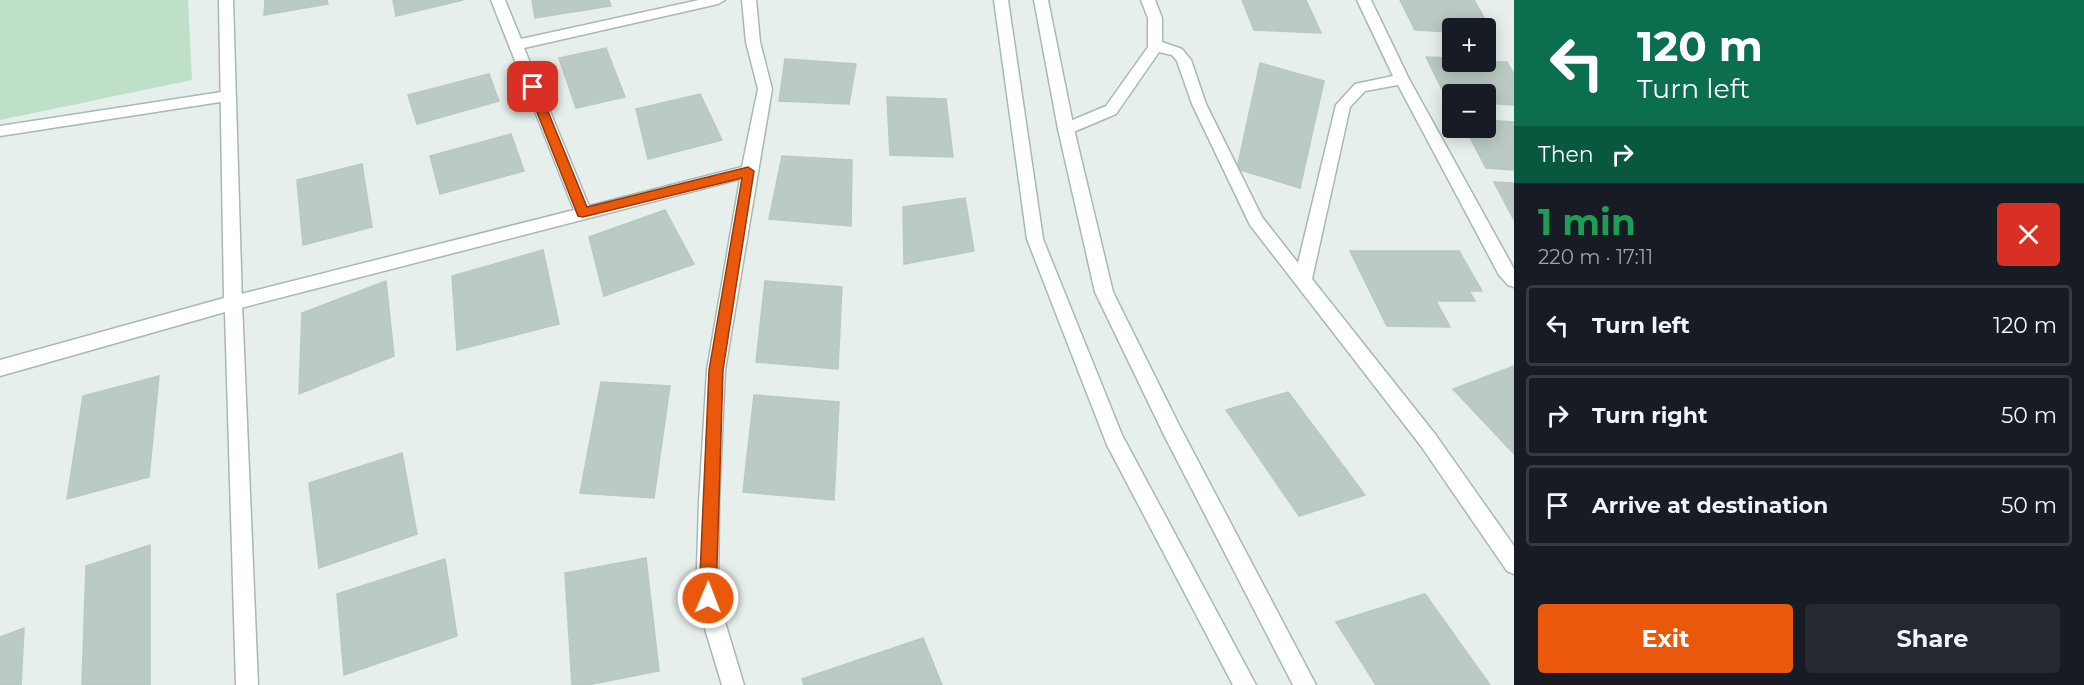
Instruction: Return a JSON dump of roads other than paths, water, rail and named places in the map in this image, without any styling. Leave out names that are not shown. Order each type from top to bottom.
[{"type":"street","points":[[226,0],[233,303],[247,685]]},
{"type":"street","points":[[498,0],[583,212]]},
{"type":"street","points":[[516,45],[718,0]]},
{"type":"street","points":[[733,685],[708,598],[709,502],[716,370],[748,171],[765,89],[753,42],[749,0]]},
{"type":"street","points":[[1001,0],[1035,239],[1114,439],[1245,685]]},
{"type":"street","points":[[1041,0],[1066,129],[1104,292],[1172,431],[1305,685]]},
{"type":"street","points":[[1066,129],[1111,110],[1155,47],[1155,18],[1148,0]]},
{"type":"street","points":[[1364,0],[1402,79],[1511,273]]},
{"type":"street","points":[[1155,47],[1167,47],[1177,52],[1184,60],[1199,104],[1256,221],[1428,440],[1514,564]]},
{"type":"street","points":[[1303,279],[1343,105],[1360,87],[1402,79]]},
{"type":"street","points":[[0,131],[228,96]]},
{"type":"street","points":[[0,368],[233,303],[748,171]]}]
